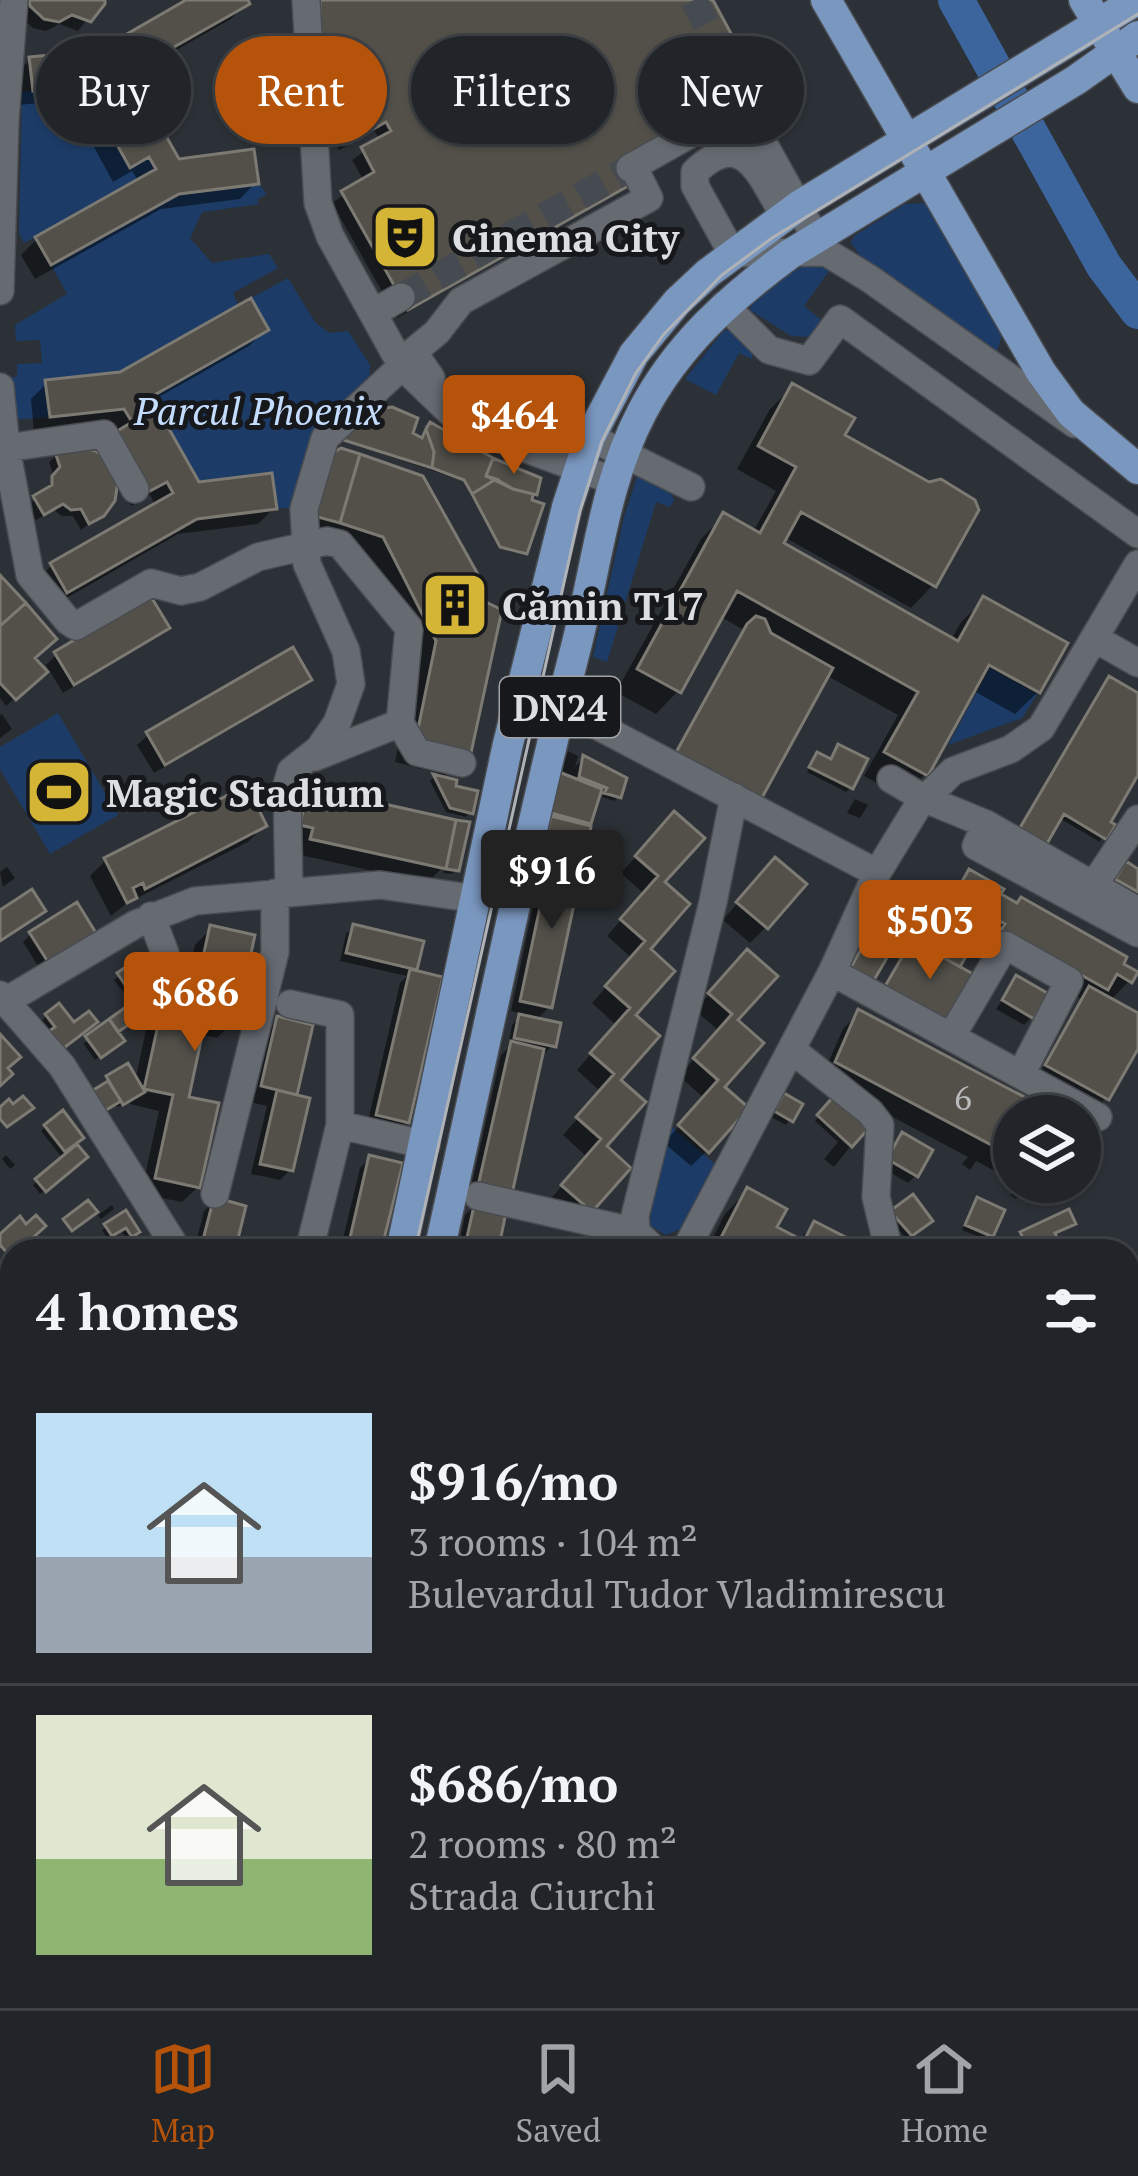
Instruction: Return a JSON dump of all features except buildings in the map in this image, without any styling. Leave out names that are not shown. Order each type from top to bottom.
[{"type":"main road","points":[[826,0],[1041,371],[1071,413],[1125,459]]},
{"type":"main road","name":"DN24","points":[[404,1239],[507,748],[578,468],[618,382],[652,330],[732,253],[1058,47],[1091,11],[1130,2]]},
{"type":"main road","points":[[1091,11],[1127,44],[1138,88]]},
{"type":"main road","name":"DN24","points":[[442,1239],[560,706],[619,466],[663,375],[724,305],[803,246],[1127,44]]},
{"type":"street","points":[[0,291],[1,187],[14,0]]},
{"type":"street","points":[[305,0],[317,203],[330,236],[402,366],[452,413],[483,433],[578,468],[619,466],[691,487]]},
{"type":"street","points":[[483,433],[462,404],[416,362],[413,352],[437,332],[461,301],[649,198],[632,167],[673,144]]},
{"type":"street","points":[[760,144],[803,246]]},
{"type":"street","points":[[792,211],[740,154],[723,152],[695,172],[695,187],[732,253],[803,246],[840,259],[1125,459]]},
{"type":"street","points":[[373,313],[401,297]]},
{"type":"street","points":[[724,305],[769,350],[809,362],[840,319],[1138,534]]},
{"type":"street","points":[[215,1194],[275,952],[286,785],[291,771],[319,749],[337,723],[351,684],[346,651],[307,564],[304,508],[325,438],[402,366]]},
{"type":"street","points":[[0,387],[7,491],[30,574],[68,621],[76,626],[151,583],[181,591],[200,587],[258,557],[327,541],[340,544],[409,628],[400,723],[417,752],[462,763]]},
{"type":"street","points":[[6,448],[104,434],[136,489]]},
{"type":"street","points":[[590,437],[619,466]]},
{"type":"street","points":[[691,1239],[832,972],[877,873],[923,798],[964,764],[1011,749],[1042,728],[1138,564]]},
{"type":"street","points":[[1096,639],[1138,663]]},
{"type":"street","points":[[560,706],[877,873]]},
{"type":"street","points":[[301,763],[400,723]]},
{"type":"street","points":[[891,779],[986,824],[1138,911]]},
{"type":"street","points":[[645,1239],[634,1216],[713,902],[734,797]]},
{"type":"street","points":[[1094,886],[1138,819]]},
{"type":"street","points":[[986,824],[976,846],[1138,933]]},
{"type":"street","points":[[170,1239],[62,1066],[3,998],[151,916],[195,901],[380,885],[477,899]]},
{"type":"street","points":[[151,916],[165,953],[161,968]]},
{"type":"street","points":[[951,1037],[1005,945],[1069,981],[1022,1074]]},
{"type":"street","points":[[832,972],[1059,1095]]},
{"type":"street","points":[[290,1004],[340,1015],[340,1124],[312,1239]]},
{"type":"street","points":[[791,1050],[880,1125],[876,1197],[886,1239]]},
{"type":"street","points":[[340,1124],[426,1144]]},
{"type":"street","points":[[478,1196],[635,1239]]},
{"type":"green space","points":[[36,91],[36,144],[117,144],[130,167],[149,157],[156,169],[24,243],[19,233],[22,92]]},
{"type":"green space","points":[[259,184],[267,194],[257,200],[259,204],[202,212],[190,238],[212,263],[269,254],[278,268],[233,293],[238,305],[120,372],[46,380],[50,417],[13,420],[8,377],[17,377],[17,364],[42,363],[40,340],[16,341],[15,325],[67,294],[51,265],[179,194]]},
{"type":"green space","points":[[925,203],[1002,335],[997,351],[861,257],[851,243],[854,236],[905,204]]},
{"type":"green space","points":[[818,263],[831,268],[804,306],[825,323],[811,337],[791,336],[750,310],[752,303],[783,278]]},
{"type":"green space","name":"Parcul Phoenix","points":[[288,278],[315,322],[329,333],[348,331],[370,365],[369,384],[296,507],[277,509],[272,473],[199,482],[151,397],[268,331],[251,298]]},
{"type":"green space","points":[[724,330],[735,332],[752,351],[752,359],[739,353],[716,395],[685,379]]},
{"type":"green space","points":[[639,471],[670,490],[674,500],[670,507],[656,502],[607,662],[593,657]]},
{"type":"green space","points":[[990,668],[1037,694],[1022,718],[948,745]]},
{"type":"green space","name":"Magic Stadium","points":[[58,713],[118,815],[50,854],[0,769],[0,747]]},
{"type":"green space","points":[[672,1127],[716,1165],[685,1227],[666,1235],[651,1226],[650,1215]]},
{"type":"waterway","points":[[956,0],[1104,266],[1138,311]]},
{"type":"tunnel","points":[[694,0],[712,36]]},
{"type":"tunnel","points":[[401,297],[630,168]]},
{"type":"tram line","points":[[418,1239],[580,511],[602,441],[636,373],[664,334],[722,275],[772,238],[1138,14]]},
{"type":"place","name":"Cinema City","points":[[405,237]]},
{"type":"place","name":"Cămin T17","points":[[455,605]]},
{"type":"place","name":"Magic Stadium","points":[[59,792]]}]
